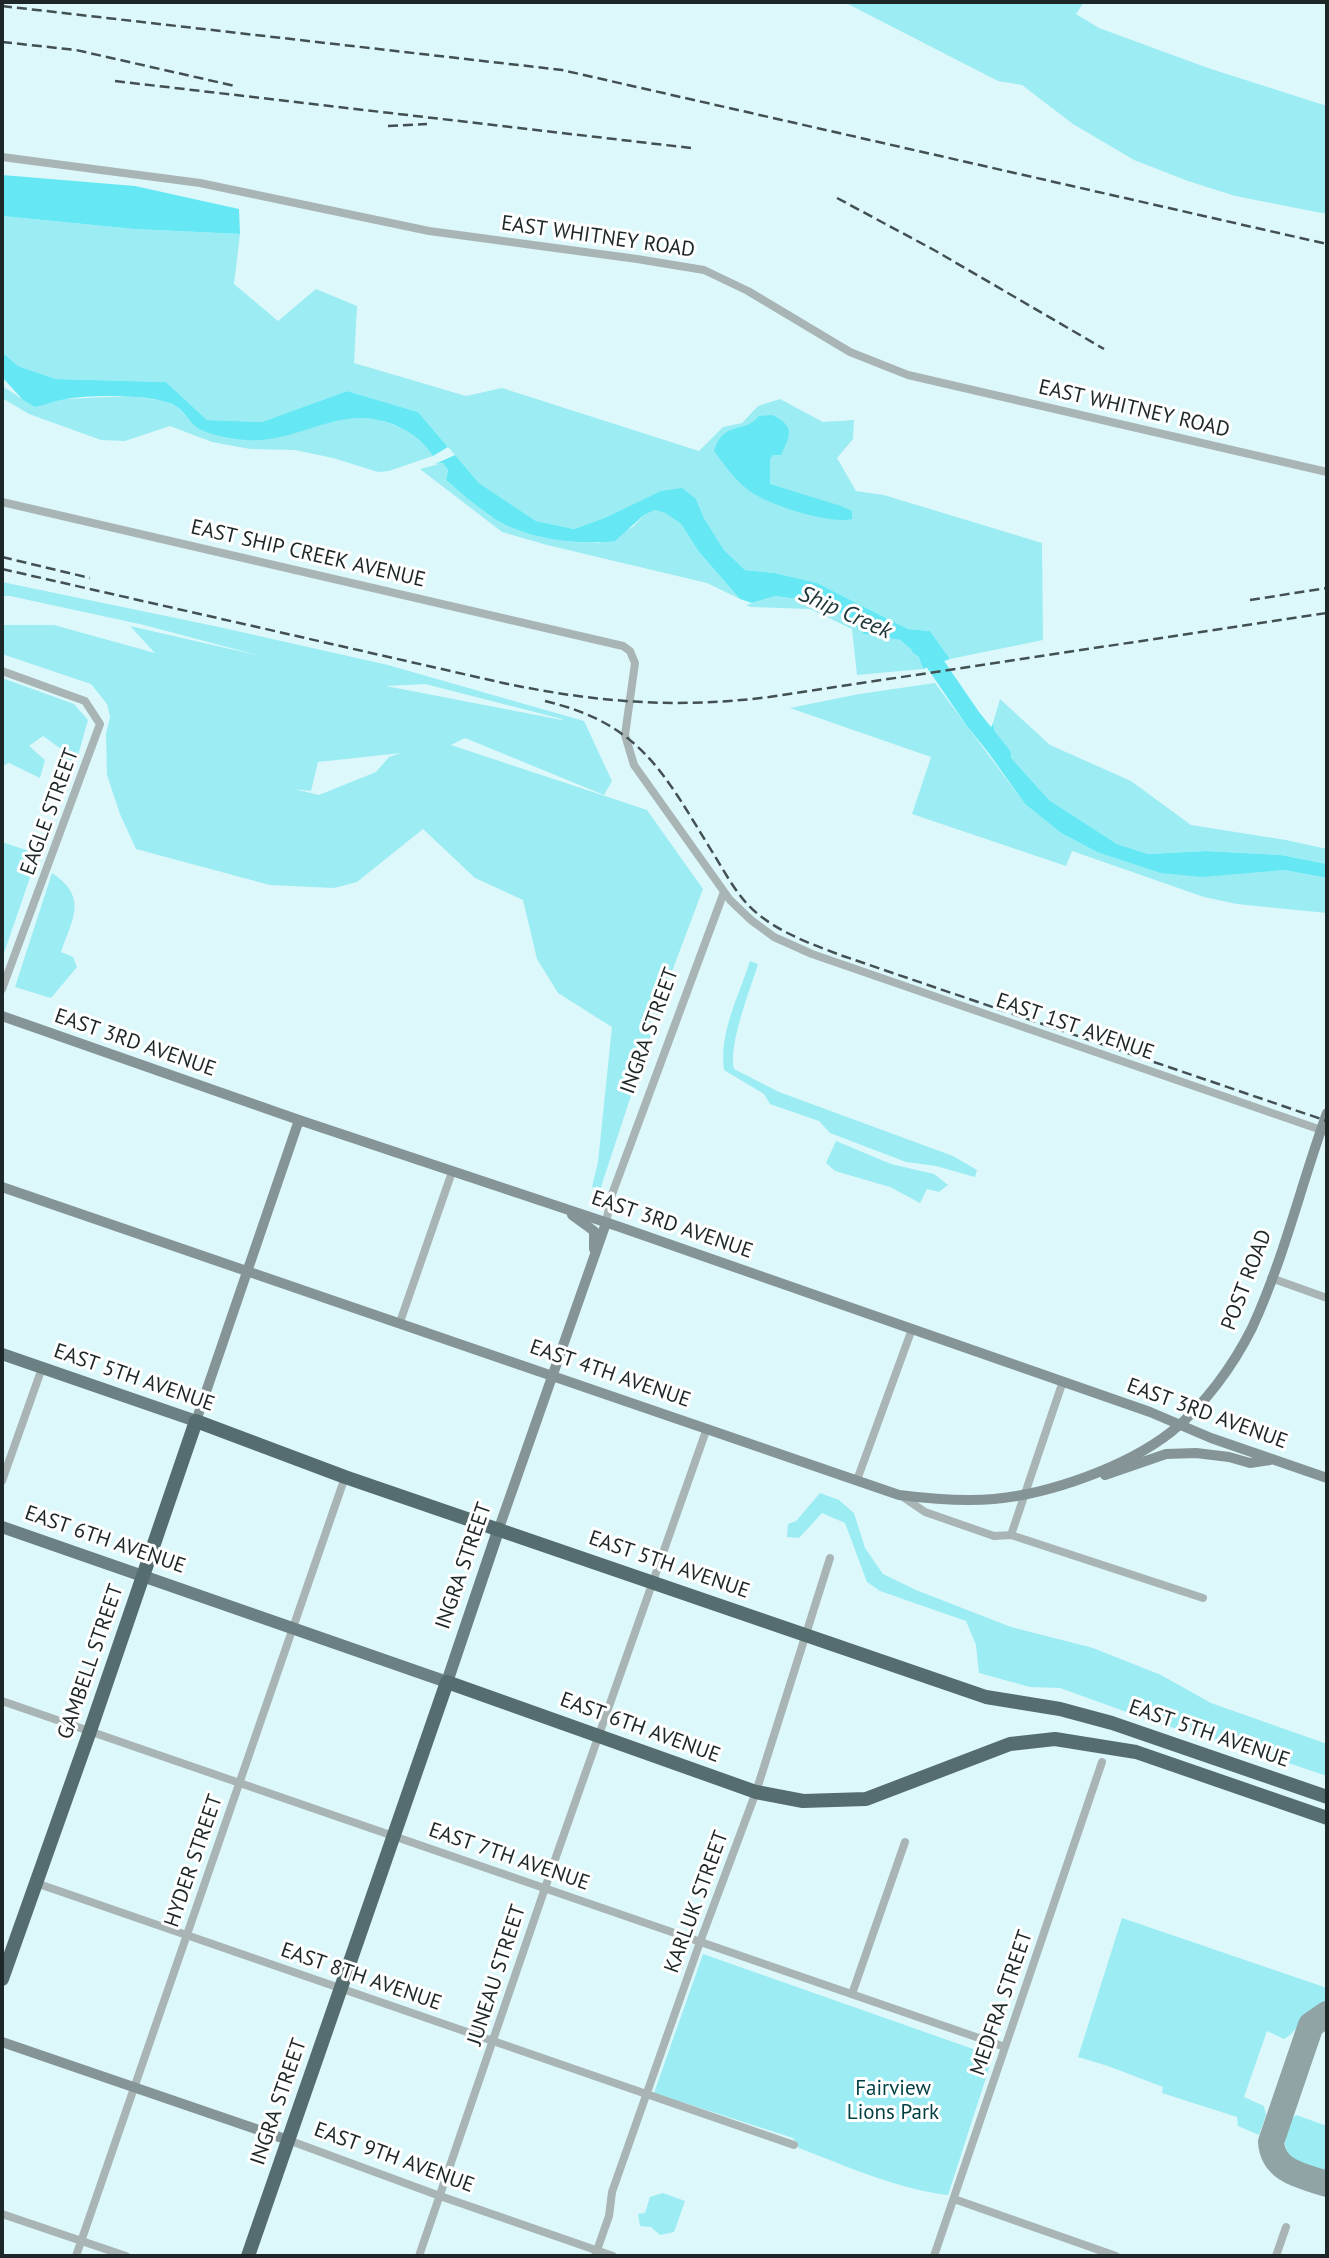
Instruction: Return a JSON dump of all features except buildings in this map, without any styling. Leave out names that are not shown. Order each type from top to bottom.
[{"type":"highway","name":"EAST 5TH AVENUE","points":[[196,1421],[345,1477],[986,1697],[1060,1709],[1112,1723],[1327,1797]]},
{"type":"highway","name":"GAMBELL STREET","points":[[2,1979],[196,1421]]},
{"type":"highway","name":"EAST 6TH AVENUE","points":[[447,1682],[756,1792],[803,1801],[866,1799],[1010,1744],[1055,1740],[1136,1752],[1274,1800]]},
{"type":"highway","name":"INGRA STREET","points":[[248,2256],[447,1682]]},
{"type":"highway","name":"EAST 5TH AVENUE","points":[[1274,1800],[1327,1818]]},
{"type":"main road","name":"EAST 3RD AVENUE","points":[[2,1016],[1063,1381],[1211,1438],[1327,1478]]},
{"type":"main road","name":"POST ROAD","points":[[899,1495],[945,1500],[1025,1495],[1074,1482],[1145,1449],[1180,1424],[1221,1378],[1256,1318],[1324,1131],[1327,1112]]},
{"type":"main road","name":"GAMBELL STREET","points":[[196,1421],[299,1120]]},
{"type":"main road","name":"EAST 4TH AVENUE","points":[[2,1186],[899,1495]]},
{"type":"main road","points":[[567,1210],[576,1220],[590,1226],[594,1231],[593,1256]]},
{"type":"main road","name":"INGRA STREET","points":[[447,1682],[606,1223]]},
{"type":"main road","name":"EAST 5TH AVENUE","points":[[2,1354],[196,1421]]},
{"type":"main road","points":[[1025,1495],[1074,1487],[1148,1458],[1166,1454],[1196,1453],[1251,1463],[1273,1459]]},
{"type":"main road","name":"EAST 6TH AVENUE","points":[[2,1527],[447,1682]]},
{"type":"main road","name":"EAST 9TH AVENUE","points":[[2,2042],[288,2140]]},
{"type":"street","name":"EAST WHITNEY ROAD","points":[[2,157],[200,183],[429,231],[704,270],[748,291],[850,352],[908,374],[1327,472]]},
{"type":"street","name":"EAST SHIP CREEK AVENUE","points":[[2,502],[607,641]]},
{"type":"street","name":"EAST 1ST AVENUE","points":[[607,641],[630,651],[635,663],[625,735],[630,756],[724,892],[764,930],[812,954],[1324,1131]]},
{"type":"street","name":"EAGLE STREET","points":[[2,671],[85,701],[100,724],[2,989]]},
{"type":"street","name":"INGRA STREET","points":[[606,1223],[611,1197],[724,892]]},
{"type":"street","points":[[400,1322],[453,1172]]},
{"type":"street","points":[[1271,1278],[1327,1298]]},
{"type":"street","points":[[857,1480],[912,1329]]},
{"type":"street","points":[[2,1481],[42,1368]]},
{"type":"street","points":[[1011,1535],[1063,1381]]},
{"type":"street","name":"JUNEAU STREET","points":[[419,2256],[707,1429]]},
{"type":"street","name":"HYDER STREET","points":[[76,2256],[345,1477]]},
{"type":"street","name":"EAST 4TH AVENUE","points":[[899,1495],[925,1512],[994,1536],[1011,1535],[1203,1598]]},
{"type":"street","name":"KARLUK STREET","points":[[596,2253],[609,2216],[612,2192],[756,1792],[831,1558]]},
{"type":"street","name":"EAST 7TH AVENUE","points":[[2,1700],[1005,2047]]},
{"type":"street","name":"MEDFRA STREET","points":[[934,2256],[1102,1762]]},
{"type":"street","points":[[852,1994],[905,1842]]},
{"type":"street","name":"EAST 8TH AVENUE","points":[[36,1883],[794,2145]]},
{"type":"street","name":"EAST 9TH AVENUE","points":[[288,2140],[596,2253],[613,2256]]},
{"type":"street","points":[[954,2199],[1103,2254],[1116,2256]]},
{"type":"street","points":[[2,2214],[126,2256]]},
{"type":"street","points":[[1276,2256],[1286,2227]]},
{"type":"green space","points":[[844,2],[1084,2],[1076,14],[1099,28],[1208,68],[1327,106],[1327,214],[1235,196],[1134,160],[1073,124],[1022,85],[998,81]]},
{"type":"green space","points":[[2,216],[134,229],[240,234],[234,284],[278,321],[316,289],[357,306],[354,363],[466,396],[502,388],[699,451],[723,427],[742,423],[758,406],[780,399],[823,422],[854,420],[853,439],[837,458],[856,491],[884,495],[1042,543],[1043,640],[950,659],[930,631],[908,629],[817,583],[775,573],[745,570],[724,550],[704,518],[696,499],[607,517],[574,529],[536,521],[479,483],[418,412],[347,391],[262,422],[207,420],[166,382],[56,379],[18,366],[2,352]]},
{"type":"green space","points":[[2,386],[35,407],[65,399],[130,396],[165,401],[177,407],[198,428],[246,440],[351,417],[376,418],[411,432],[423,441],[433,456],[389,471],[378,472],[295,450],[250,449],[212,442],[170,426],[125,441],[101,440],[29,414],[2,398]]},
{"type":"green space","points":[[443,463],[448,470],[446,480],[491,517],[542,537],[599,543],[633,527],[644,515],[655,510],[665,513],[681,524],[699,552],[740,599],[707,583],[502,532],[420,469]]},
{"type":"green space","points":[[2,582],[219,627],[388,665],[584,721],[612,781],[604,795],[465,738],[451,745],[647,810],[703,889],[671,974],[600,1190],[592,1187],[598,1162],[612,1027],[558,993],[537,959],[523,900],[475,878],[423,829],[357,882],[334,888],[270,885],[136,849],[120,814],[107,775],[106,734],[110,717],[107,704],[91,684],[2,654],[2,625],[54,625],[155,653],[130,626],[261,656],[144,625],[2,596]],"holes":[[[425,684],[562,719],[562,720],[386,686]],[[401,753],[389,757],[376,772],[319,795],[294,789],[311,791],[318,762]]]},
{"type":"green space","points":[[775,596],[797,599],[838,611],[864,634],[900,640],[918,655],[923,669],[857,675],[852,629],[810,609],[746,605]]},
{"type":"green space","points":[[2,678],[74,704],[88,720],[70,784],[61,784],[64,751],[43,736],[29,746],[45,760],[40,778],[9,763],[2,766]]},
{"type":"green space","points":[[935,683],[1025,804],[1061,833],[1097,852],[1245,871],[1284,870],[1327,878],[1327,913],[1237,904],[1204,897],[1072,851],[1066,866],[912,814],[931,757],[790,708]]},
{"type":"green space","points":[[1000,699],[1050,745],[1131,781],[1191,825],[1327,849],[1327,864],[1281,855],[1206,851],[1148,854],[1117,844],[1049,800],[997,742],[993,723]]},
{"type":"green space","points":[[2,842],[38,854],[2,959]]},
{"type":"green space","points":[[52,873],[63,882],[74,900],[73,918],[61,952],[73,957],[77,967],[51,998],[15,987]]},
{"type":"green space","points":[[750,961],[758,964],[737,1032],[734,1069],[779,1092],[953,1156],[977,1170],[975,1177],[936,1166],[906,1162],[830,1133],[819,1121],[770,1104],[764,1094],[724,1070],[727,1028]]},
{"type":"green space","points":[[836,1141],[891,1164],[934,1174],[948,1185],[939,1192],[927,1189],[920,1203],[890,1187],[835,1171],[826,1163]]},
{"type":"green space","points":[[820,1493],[839,1500],[854,1513],[865,1548],[883,1574],[916,1590],[1011,1627],[1093,1648],[1161,1675],[1211,1703],[1327,1744],[1327,1776],[1229,1743],[1160,1724],[1060,1688],[1030,1687],[979,1673],[976,1645],[966,1621],[880,1591],[867,1582],[845,1523],[822,1513],[799,1538],[787,1537],[788,1524],[796,1521]]},
{"type":"green space","points":[[1122,1918],[1327,1988],[1327,2003],[1307,2015],[1290,2035],[1284,2039],[1267,2031],[1244,2097],[1264,2106],[1266,2115],[1259,2135],[1238,2126],[1237,2117],[1162,2093],[1163,2087],[1078,2057]]},
{"type":"green space","name":"Fairview Lions Park","points":[[703,1954],[993,2056],[948,2195],[910,2188],[872,2176],[799,2148],[793,2138],[654,2093]]},
{"type":"green space","points":[[1296,2115],[1327,2126],[1327,2172],[1297,2161],[1287,2151],[1287,2129]]},
{"type":"green space","points":[[663,2193],[685,2201],[674,2232],[660,2235],[651,2227],[640,2226],[638,2214],[645,2213],[650,2197]]},
{"type":"water","points":[[2,175],[135,186],[239,209],[240,234],[134,229],[2,216]]},
{"type":"water","points":[[2,352],[18,366],[56,379],[166,382],[207,420],[262,422],[347,391],[418,412],[448,447],[433,456],[425,445],[410,433],[373,419],[355,418],[265,440],[246,440],[206,432],[195,426],[177,407],[154,399],[90,397],[66,399],[35,407],[23,400],[2,377]]},
{"type":"water","points":[[772,415],[785,423],[789,436],[781,455],[773,455],[770,459],[770,484],[841,506],[852,511],[852,519],[814,516],[768,501],[742,485],[714,451],[718,441],[728,431],[753,422],[759,416]]},
{"type":"water","points":[[455,455],[479,483],[536,521],[574,529],[607,517],[661,491],[682,488],[696,499],[704,518],[724,550],[745,570],[775,573],[817,583],[908,629],[930,631],[950,659],[923,669],[918,655],[900,640],[864,634],[838,611],[797,599],[775,596],[752,603],[740,599],[699,552],[681,524],[665,513],[655,510],[644,515],[615,541],[600,542],[566,541],[533,535],[502,523],[446,480],[448,470],[443,463],[435,464]]},
{"type":"water","points":[[993,723],[997,742],[1049,800],[1117,844],[1148,854],[1206,851],[1281,855],[1327,864],[1327,878],[1284,870],[1202,877],[1161,873],[1097,852],[1061,833],[1025,804],[983,745]]},
{"type":"waterway","name":"Ship Creek","points":[[920,647],[925,649],[973,719],[1002,755]]},
{"type":"taxiway","points":[[1327,2014],[1311,2025],[1271,2142],[1273,2152],[1283,2166],[1299,2175],[1327,2184]]},
{"type":"railway","points":[[2,6],[562,70],[1327,244]]},
{"type":"railway","points":[[2,42],[76,50],[235,86]]},
{"type":"railway","points":[[115,81],[691,148]]},
{"type":"railway","points":[[388,126],[427,124]]},
{"type":"railway","points":[[837,198],[934,250],[1104,349]]},
{"type":"railway","points":[[2,557],[90,578]]},
{"type":"railway","points":[[2,569],[503,683],[570,695],[635,702],[701,703],[769,697],[1327,613]]},
{"type":"railway","points":[[1250,600],[1327,588]]},
{"type":"railway","points":[[545,701],[605,723],[628,738],[647,756],[680,799],[739,894],[759,915],[781,930],[843,956],[1327,1121]]}]
